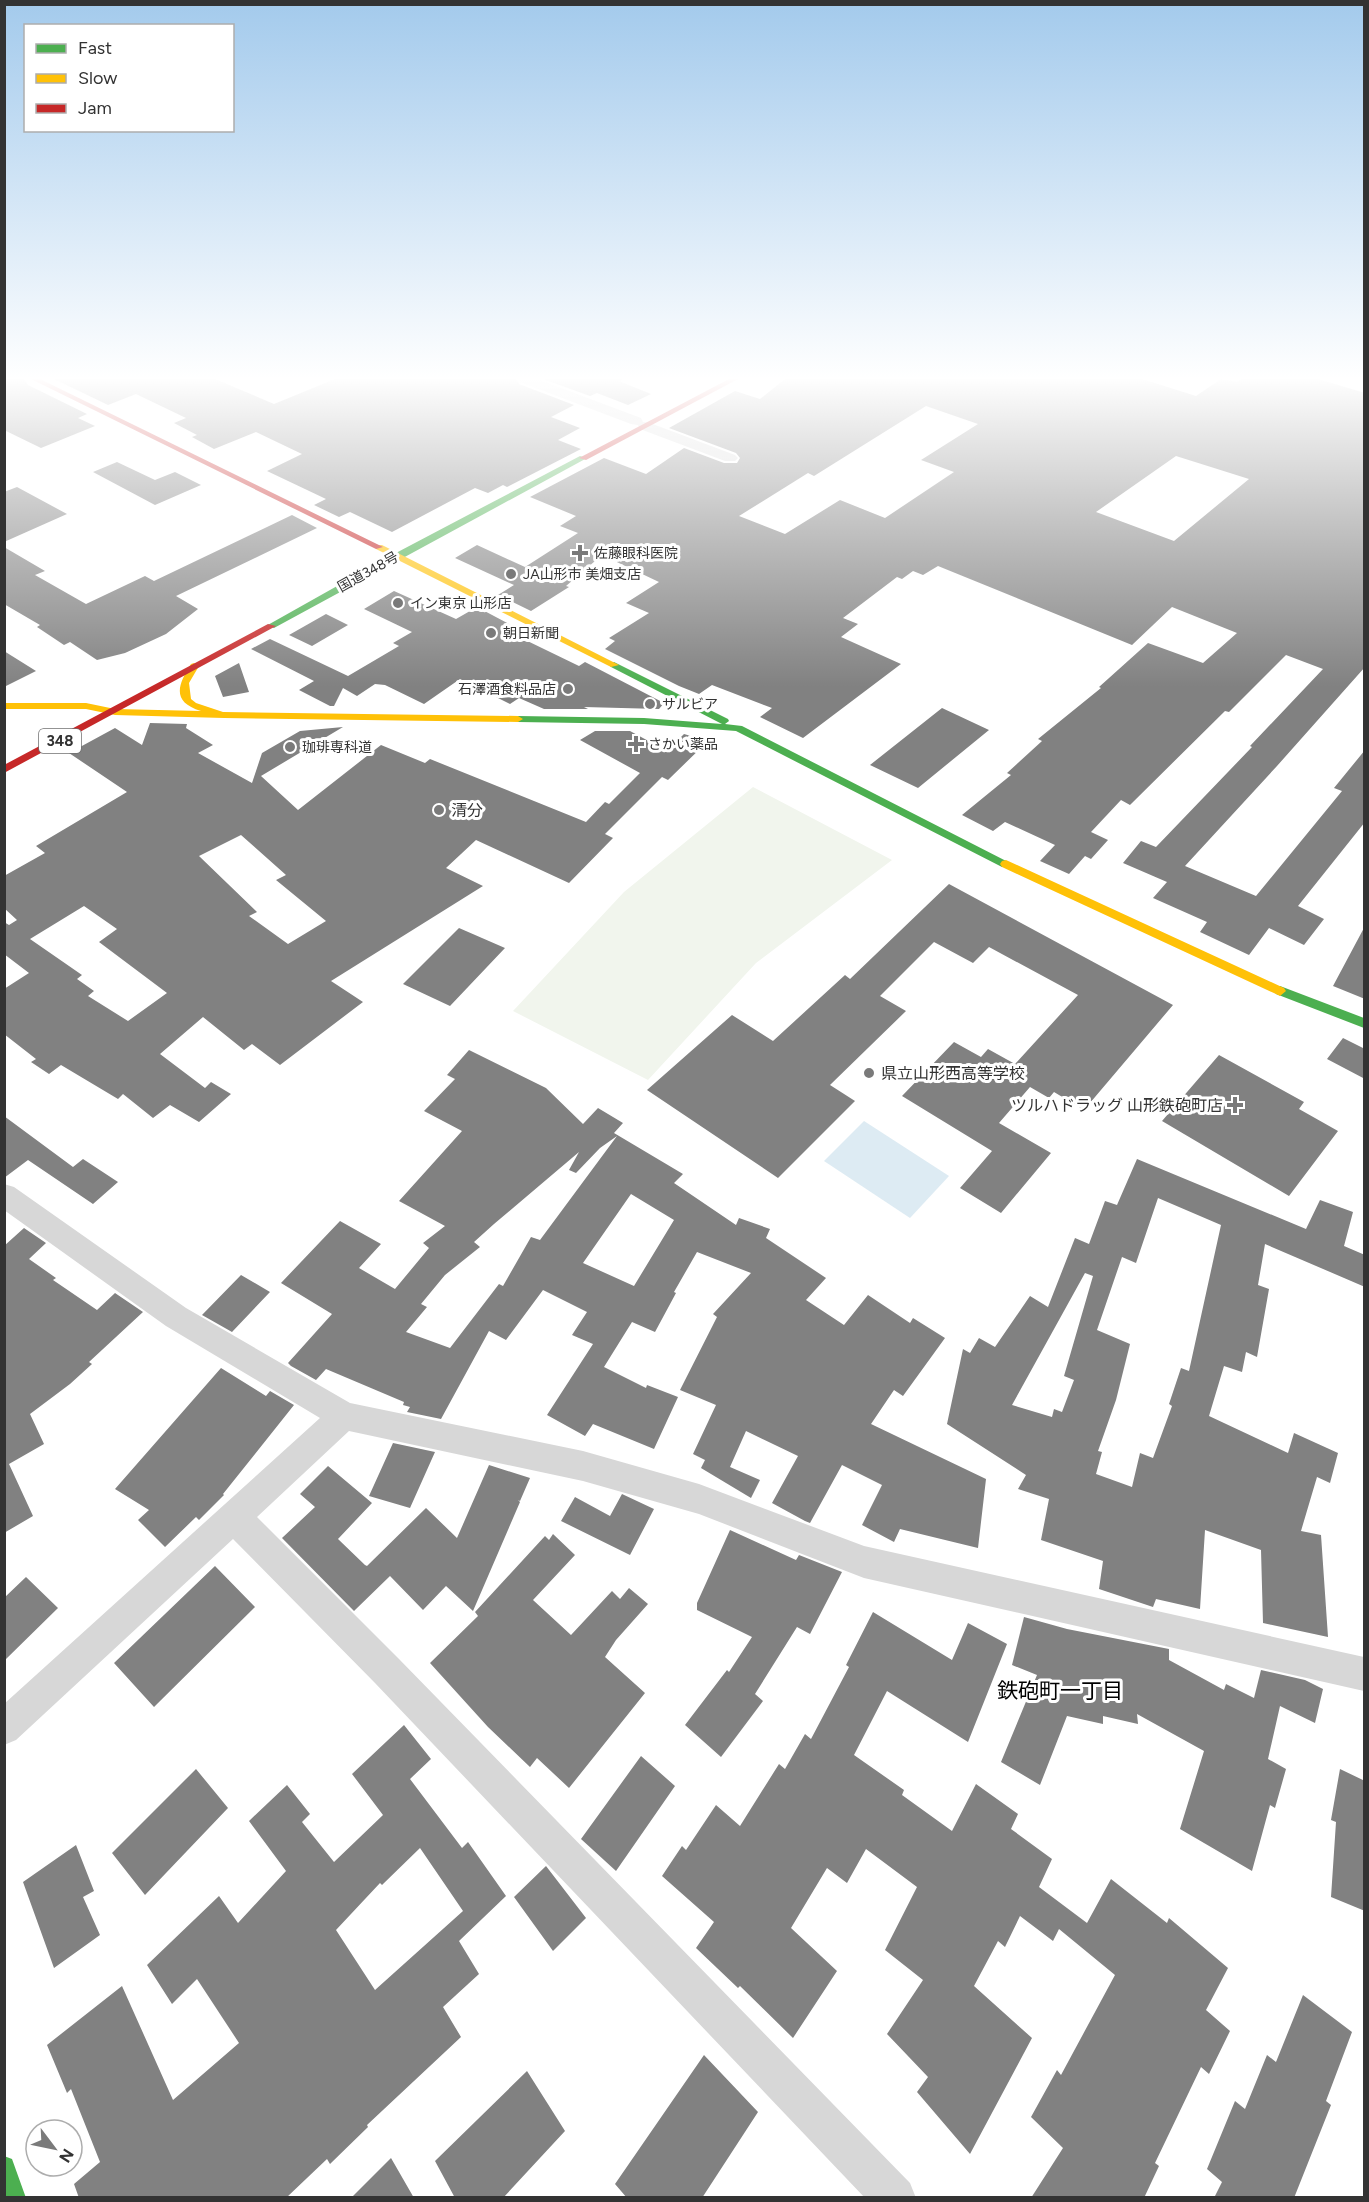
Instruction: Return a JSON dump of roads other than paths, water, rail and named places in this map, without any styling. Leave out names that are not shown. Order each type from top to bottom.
[{"type":"main road","points":[[245,482],[738,728],[929,827],[1065,893],[1278,990],[1365,1023]]},
{"type":"main road","name":"国道348号","points":[[4,770],[115,712],[391,553],[529,482]]},
{"type":"main road","name":"国道348号","points":[[281,604],[391,553]]},
{"type":"main road","points":[[194,666],[184,683],[186,700],[192,705],[224,715]]},
{"type":"main road","name":"348","points":[[55,722],[106,696]]},
{"type":"main road","points":[[4,706],[86,706],[115,712],[224,715],[633,721],[738,728]]},
{"type":"main road","points":[[4,2167],[15,2198]]},
{"type":"street","points":[[9,1205],[176,1317],[344,1416],[583,1466],[699,1499],[864,1562],[1365,1674]]},
{"type":"street","points":[[4,1728],[344,1416]]},
{"type":"street","points":[[235,1518],[403,1688],[894,2198]]},
{"type":"place","name":"佐藤眼科医院","points":[[580,553]]},
{"type":"place","name":"JA山形市 美畑支店","points":[[511,574]]},
{"type":"place","name":"イン東京 山形店","points":[[398,603]]},
{"type":"place","name":"朝日新聞","points":[[491,633]]},
{"type":"place","name":"石澤酒食料品店","points":[[568,689]]},
{"type":"place","name":"サルビア","points":[[650,704]]},
{"type":"place","name":"さかい薬品","points":[[636,744]]},
{"type":"place","name":"珈琲専科道","points":[[290,747]]},
{"type":"place","name":"清分","points":[[439,810]]},
{"type":"place","name":"県立山形西高等学校","points":[[869,1073]]},
{"type":"place","name":"ツルハドラッグ 山形鉄砲町店","points":[[1235,1105]]},
{"type":"district","name":"鉄砲町一丁目","points":[[1060,1690]]}]
